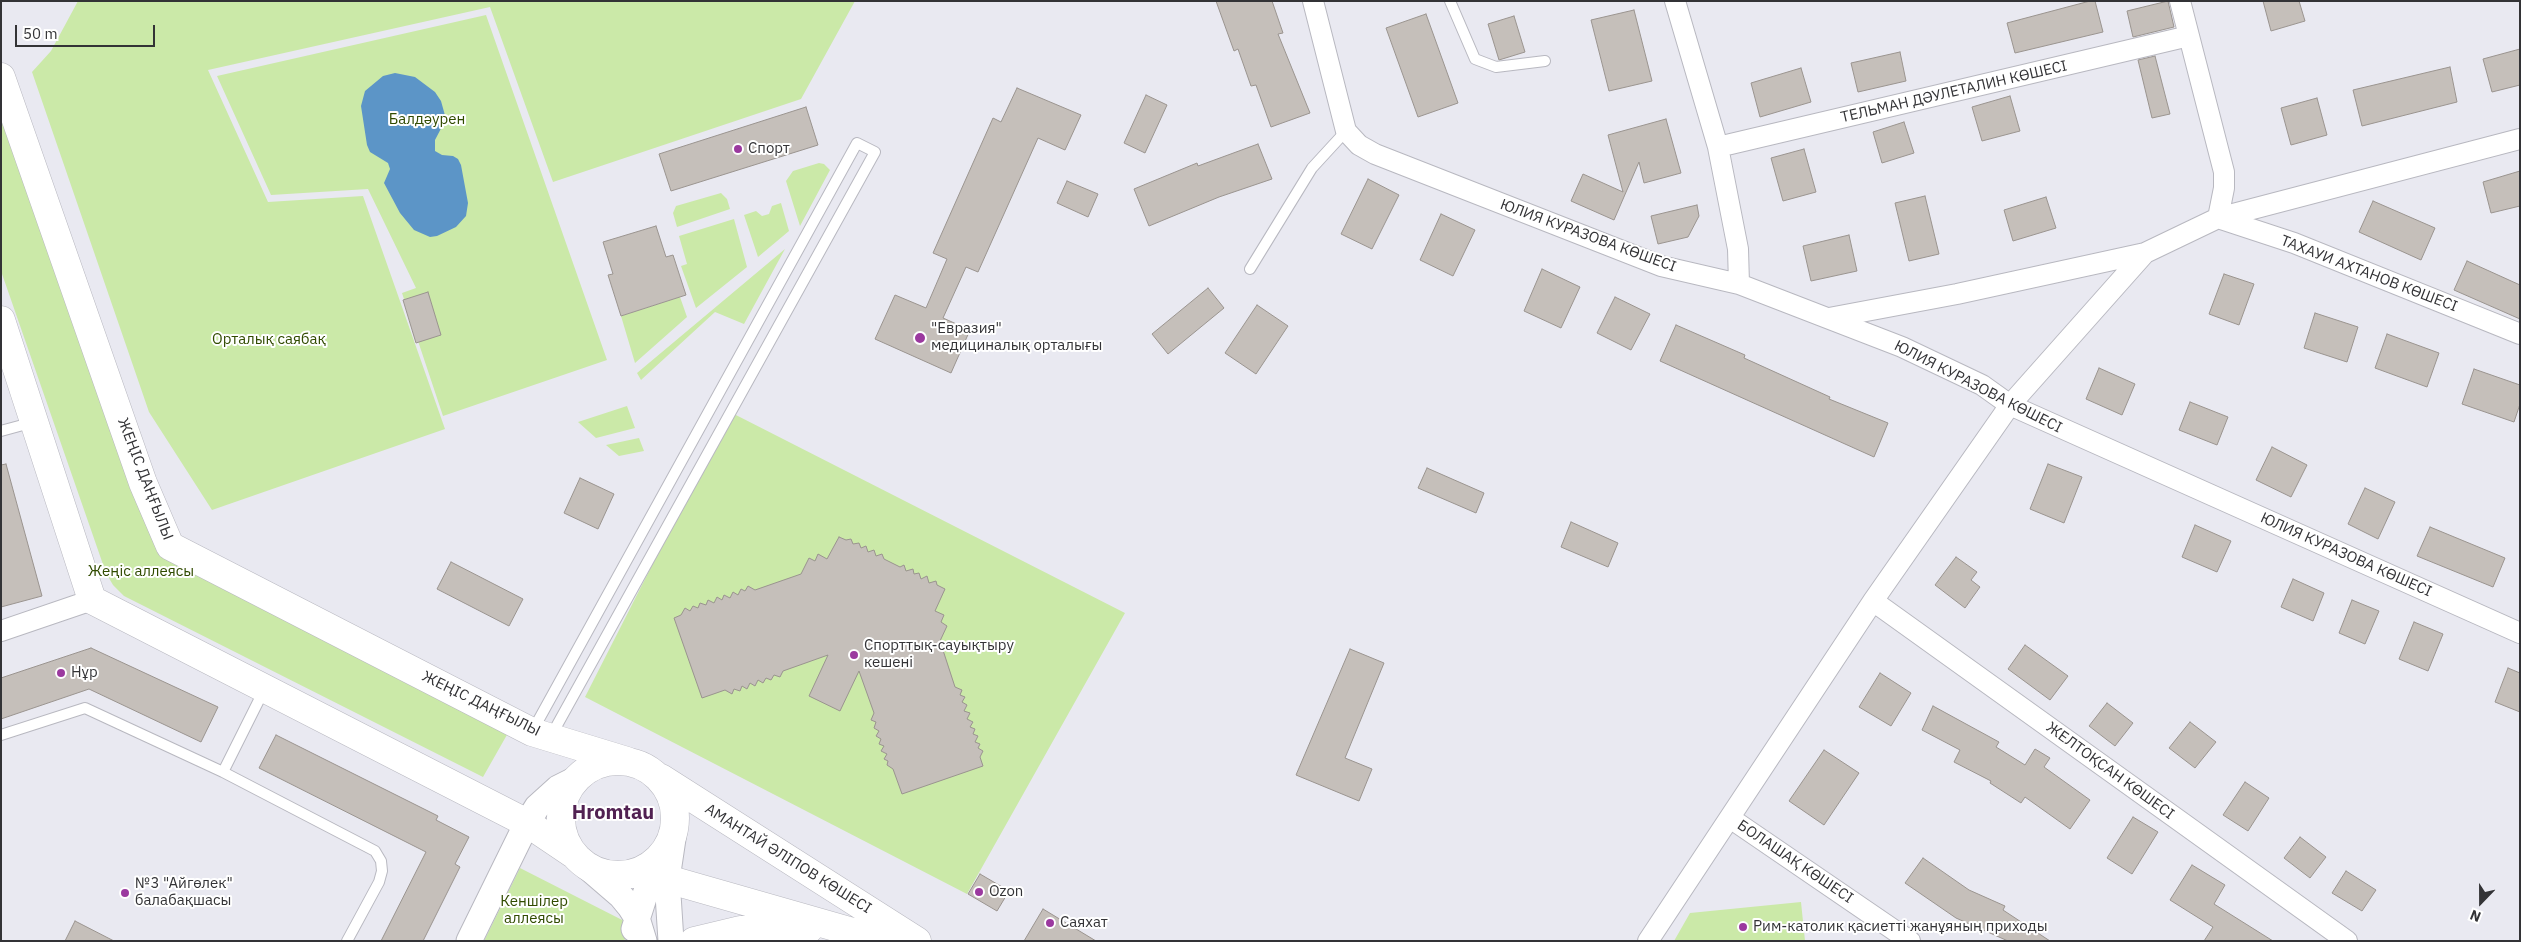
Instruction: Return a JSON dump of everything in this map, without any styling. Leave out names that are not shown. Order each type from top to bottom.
[{"type":"main road","name":"ЖЕҢІС ДАҢҒЫЛЫ","points":[[1,77],[143,483],[170,546],[541,735],[627,762]]},
{"type":"main road","points":[[1,320],[92,600],[527,823],[579,859],[601,873],[617,876],[651,876],[650,866],[661,857],[669,845],[674,832],[676,818],[669,790],[658,777],[644,767],[627,762],[608,762],[590,768],[576,779],[567,792],[561,815],[564,839],[579,859]]},
{"type":"main road","name":"АМАНТАЙ ӘЛІПОВ КӨШЕСІ","points":[[658,777],[917,941]]},
{"type":"main road","name":"АМАНТАЙ ӘЛІПОВ КӨШЕСІ","points":[[651,876],[884,941]]},
{"type":"main road","points":[[694,941],[740,930],[837,928]]},
{"type":"street","points":[[1313,1],[1346,131]]},
{"type":"street","points":[[1675,1],[1718,147],[1738,249],[1739,284]]},
{"type":"street","points":[[2180,1],[2224,172],[2224,188],[2218,218]]},
{"type":"street","name":"ТЕЛЬМАН ДӘУЛЕТАЛИН КӨШЕСІ","points":[[1718,147],[2190,36]]},
{"type":"street","name":"ЮЛИЯ КУРАЗОВА КӨШЕСІ","points":[[1346,131],[1359,145],[1375,154],[1661,266],[1739,284],[1902,347],[1982,385],[2010,405],[2520,633]]},
{"type":"street","points":[[1829,318],[1958,294],[2145,253],[2218,218],[2520,140]]},
{"type":"street","name":"ТАХАУИ АХТАНОВ КӨШЕСІ","points":[[2218,218],[2294,243],[2520,334]]},
{"type":"street","points":[[1648,941],[1873,601],[2010,405],[2145,253]]},
{"type":"street","points":[[1,631],[92,600]]},
{"type":"street","name":"ЖЕЛТОҚСАН КӨШЕСІ","points":[[1873,601],[2347,941]]},
{"type":"street","points":[[468,941],[527,823],[547,796],[576,779]]},
{"type":"street","name":"БОЛАШАҚ КӨШЕСІ","points":[[1730,818],[1910,941]]},
{"type":"street","points":[[579,859],[621,896],[637,933]]},
{"type":"street","points":[[637,933],[651,876]]},
{"type":"street","points":[[651,876],[671,941]]},
{"type":"lane","points":[[1450,1],[1475,59],[1496,67],[1545,61]]},
{"type":"lane","points":[[1250,269],[1312,168],[1346,131]]},
{"type":"lane","points":[[858,143],[875,152],[541,735],[858,143]]},
{"type":"lane","points":[[1,431],[34,422]]},
{"type":"lane","points":[[223,772],[265,688]]},
{"type":"lane","points":[[1,735],[85,708],[223,772],[375,851],[381,861],[379,882],[347,941]]},
{"type":"green space","name":"Орталық саябақ","points":[[78,1],[855,1],[801,99],[553,182],[490,7],[208,70],[268,202],[363,196],[445,429],[212,510],[149,412],[32,72],[51,51]]},
{"type":"green space","name":"Балдәурен","points":[[486,15],[607,360],[443,416],[402,293],[416,288],[368,189],[271,195],[217,76]]},
{"type":"green space","name":"Жеңіс аллеясы","points":[[1,110],[159,549],[508,733],[483,777],[124,596],[113,585],[106,573],[1,271]]},
{"type":"green space","points":[[819,163],[824,164],[830,170],[800,226],[786,181],[793,171]]},
{"type":"green space","points":[[721,193],[727,199],[730,209],[677,227],[673,213],[676,206]]},
{"type":"green space","points":[[781,203],[789,231],[758,257],[744,215],[756,211],[762,216],[769,214],[772,206]]},
{"type":"green space","points":[[734,219],[747,267],[696,308],[681,266],[687,264],[679,236]]},
{"type":"green space","points":[[785,249],[744,324],[715,312],[641,380],[637,373]]},
{"type":"green space","points":[[680,297],[687,317],[635,363],[621,316]]},
{"type":"green space","points":[[627,406],[635,428],[596,438],[578,422]]},
{"type":"green space","name":"Спорттық-сауықтыру кешені","points":[[730,412],[1125,613],[967,894],[585,697]]},
{"type":"green space","points":[[639,438],[644,451],[619,456],[606,445]]},
{"type":"green space","name":"Кеншілер аллеясы","points":[[520,868],[632,925],[624,941],[484,941]]},
{"type":"green space","name":"Рим-католик қасиетті жанұяның приходы","points":[[1801,902],[1805,941],[1674,941],[1690,913]]},
{"type":"water","points":[[395,73],[415,77],[435,92],[441,101],[446,119],[435,140],[435,151],[442,155],[453,156],[458,159],[461,165],[468,203],[466,216],[456,227],[437,236],[430,237],[414,230],[400,213],[384,183],[390,169],[388,163],[370,152],[367,145],[361,106],[365,91],[383,76]]},
{"type":"building","points":[[1216,1],[1272,1],[1283,33],[1278,34],[1310,113],[1271,127],[1256,85],[1251,86],[1238,49],[1234,51]]},
{"type":"building","points":[[2095,1],[2103,32],[2015,53],[2007,23]]},
{"type":"building","points":[[2168,1],[2174,27],[2133,37],[2127,11]]},
{"type":"building","points":[[2263,1],[2299,1],[2305,21],[2271,31]]},
{"type":"building","points":[[1634,10],[1652,81],[1609,91],[1591,20]]},
{"type":"building","points":[[1426,14],[1458,103],[1418,117],[1386,28]]},
{"type":"building","points":[[1514,16],[1525,52],[1499,60],[1488,24]]},
{"type":"building","points":[[2520,49],[2520,85],[2492,92],[2483,59]]},
{"type":"building","points":[[1900,52],[1906,81],[1858,92],[1851,63]]},
{"type":"building","points":[[2155,56],[2170,114],[2152,118],[2138,60]]},
{"type":"building","points":[[2450,67],[2457,102],[2362,126],[2353,90]]},
{"type":"building","points":[[1801,68],[1811,102],[1760,117],[1751,83]]},
{"type":"building","points":[[1017,88],[1081,115],[1065,150],[1038,138],[978,272],[966,267],[943,318],[970,330],[951,373],[875,339],[895,295],[926,308],[947,259],[933,253],[993,118],[1001,122]]},
{"type":"building","points":[[1146,95],[1167,105],[1145,153],[1124,143]]},
{"type":"building","points":[[2010,96],[2020,131],[1982,141],[1972,107]]},
{"type":"building","points":[[2317,98],[2327,135],[2291,145],[2281,108]]},
{"type":"building","name":"Спорт","points":[[806,107],[818,145],[671,191],[659,154]]},
{"type":"building","points":[[1666,119],[1681,173],[1644,183],[1639,162],[1614,220],[1571,201],[1583,174],[1623,192],[1608,135]]},
{"type":"building","points":[[1904,122],[1914,153],[1882,163],[1873,132]]},
{"type":"building","points":[[1258,144],[1272,179],[1219,197],[1149,226],[1134,189],[1197,163],[1198,166]]},
{"type":"building","points":[[1804,149],[1816,192],[1783,201],[1771,158]]},
{"type":"building","points":[[2520,171],[2520,206],[2491,213],[2483,182]]},
{"type":"building","points":[[1368,179],[1399,195],[1372,249],[1341,234]]},
{"type":"building","points":[[1067,181],[1098,194],[1088,217],[1057,203]]},
{"type":"building","points":[[1925,196],[1939,254],[1909,261],[1895,203]]},
{"type":"building","points":[[2046,197],[2056,228],[2013,241],[2004,210]]},
{"type":"building","points":[[2373,201],[2435,228],[2421,260],[2359,232]]},
{"type":"building","points":[[1697,205],[1699,216],[1688,237],[1658,244],[1651,216]]},
{"type":"building","points":[[1441,214],[1475,230],[1453,276],[1420,260]]},
{"type":"building","points":[[656,226],[666,257],[673,255],[686,295],[621,316],[608,275],[613,274],[603,242]]},
{"type":"building","points":[[1849,235],[1857,271],[1811,281],[1803,246]]},
{"type":"building","points":[[2467,261],[2520,285],[2520,319],[2454,290]]},
{"type":"building","points":[[1542,269],[1580,287],[1561,328],[1524,311]]},
{"type":"building","points":[[2224,274],[2254,284],[2239,325],[2209,314]]},
{"type":"building","points":[[1208,288],[1224,308],[1168,354],[1152,334]]},
{"type":"building","points":[[428,292],[441,335],[416,343],[403,300]]},
{"type":"building","points":[[1615,297],[1650,314],[1631,350],[1597,333]]},
{"type":"building","points":[[1257,305],[1288,326],[1256,374],[1225,353]]},
{"type":"building","points":[[2315,313],[2358,327],[2347,362],[2304,348]]},
{"type":"building","points":[[1676,325],[1745,355],[1744,358],[1830,397],[1829,399],[1888,423],[1874,457],[1660,361]]},
{"type":"building","points":[[2387,334],[2439,353],[2427,387],[2375,368]]},
{"type":"building","points":[[2099,368],[2135,384],[2122,415],[2086,399]]},
{"type":"building","points":[[2474,369],[2520,385],[2520,404],[2514,422],[2462,404]]},
{"type":"building","points":[[2190,402],[2228,417],[2217,445],[2179,430]]},
{"type":"building","points":[[2272,447],[2307,465],[2291,497],[2256,480]]},
{"type":"building","points":[[6,464],[42,596],[1,607],[1,465]]},
{"type":"building","points":[[2048,464],[2082,477],[2064,523],[2030,509]]},
{"type":"building","points":[[1427,468],[1484,493],[1476,513],[1418,488]]},
{"type":"building","points":[[580,478],[614,494],[598,529],[564,513]]},
{"type":"building","points":[[2365,488],[2395,502],[2378,539],[2348,524]]},
{"type":"building","points":[[1571,522],[1618,543],[1608,567],[1561,547]]},
{"type":"building","points":[[2195,525],[2231,541],[2217,572],[2182,557]]},
{"type":"building","points":[[2430,527],[2505,558],[2493,587],[2417,556]]},
{"type":"building","points":[[839,537],[846,540],[851,539],[853,544],[859,543],[861,548],[866,546],[868,552],[874,550],[876,556],[882,554],[884,559],[900,567],[904,565],[906,571],[913,569],[914,574],[919,573],[921,579],[927,576],[929,583],[936,581],[937,585],[945,589],[935,611],[944,615],[941,622],[947,626],[940,641],[955,687],[962,690],[960,695],[965,697],[962,702],[967,705],[964,711],[970,713],[967,719],[973,722],[970,727],[975,729],[973,734],[978,736],[975,742],[980,744],[978,748],[983,751],[980,757],[983,766],[902,794],[893,769],[887,765],[888,761],[884,759],[887,754],[881,751],[884,746],[879,744],[881,739],[876,736],[879,731],[874,728],[876,722],[871,720],[874,713],[859,671],[840,711],[809,696],[828,655],[783,671],[780,677],[774,675],[771,680],[766,678],[763,683],[758,680],[755,686],[750,683],[747,689],[742,686],[740,691],[734,689],[732,694],[725,690],[702,698],[674,618],[681,615],[685,608],[690,611],[693,606],[698,608],[700,603],[706,605],[708,600],[714,603],[717,597],[722,600],[724,595],[730,598],[733,592],[738,595],[741,589],[745,591],[748,586],[755,590],[801,574],[809,558],[815,561],[818,554],[827,559]]},
{"type":"building","points":[[1956,557],[1977,572],[1971,580],[1980,587],[1965,608],[1935,585]]},
{"type":"building","points":[[451,562],[523,599],[509,626],[437,589]]},
{"type":"building","points":[[2293,579],[2324,593],[2313,621],[2281,607]]},
{"type":"building","points":[[2352,600],[2379,611],[2365,644],[2339,633]]},
{"type":"building","points":[[2414,622],[2443,634],[2428,671],[2399,659]]},
{"type":"building","points":[[2025,645],[2068,676],[2050,700],[2008,669]]},
{"type":"building","points":[[91,648],[218,707],[201,742],[89,689],[1,719],[1,678]]},
{"type":"building","points":[[1350,649],[1384,663],[1345,758],[1372,769],[1359,801],[1296,775]]},
{"type":"building","points":[[2508,668],[2520,673],[2520,712],[2495,702]]},
{"type":"building","points":[[1880,673],[1911,693],[1891,726],[1859,707]]},
{"type":"building","points":[[2107,703],[2133,723],[2115,746],[2089,726]]},
{"type":"building","points":[[1933,706],[1999,742],[1996,747],[2025,765],[2035,749],[2050,758],[2044,767],[2090,800],[2070,829],[2025,797],[2021,803],[1990,783],[1991,781],[1954,762],[1960,750],[1922,730]]},
{"type":"building","points":[[2190,722],[2216,742],[2195,768],[2169,748]]},
{"type":"building","points":[[276,735],[438,816],[436,820],[469,837],[455,864],[460,867],[423,941],[381,941],[426,852],[259,768]]},
{"type":"building","points":[[1824,750],[1859,773],[1824,825],[1789,801]]},
{"type":"building","points":[[2245,782],[2269,798],[2248,831],[2223,815]]},
{"type":"building","points":[[2133,817],[2158,832],[2132,874],[2107,858]]},
{"type":"building","points":[[2300,837],[2326,857],[2310,878],[2284,858]]},
{"type":"building","points":[[1923,858],[1969,890],[2005,906],[2003,910],[2050,941],[2008,941],[1956,918],[1905,883]]},
{"type":"building","points":[[2192,865],[2225,885],[2214,904],[2273,941],[2204,941],[2213,927],[2170,900]]},
{"type":"building","points":[[2346,871],[2376,890],[2362,911],[2332,893]]},
{"type":"building","points":[[980,874],[1009,891],[997,911],[968,894]]},
{"type":"building","name":"Саяхат","points":[[1043,909],[1096,941],[1024,941]]},
{"type":"building","points":[[75,921],[114,941],[65,941]]},
{"type":"place","name":"Спорт","points":[[738,149]]},
{"type":"place","name":"\"Евразия\" медициналық орталығы","points":[[920,338]]},
{"type":"place","name":"Спорттық-сауықтыру кешені","points":[[854,655]]},
{"type":"place","name":"Нұр","points":[[61,673]]},
{"type":"place","name":"Ozon","points":[[979,892]]},
{"type":"place","name":"№3 \"Айгөлек\" балабақшасы","points":[[125,893]]},
{"type":"place","name":"Саяхат","points":[[1050,923]]},
{"type":"place","name":"Рим-католик қасиетті жанұяның приходы","points":[[1743,927]]},
{"type":"district","name":"Hromtau","points":[[613,813]]}]
